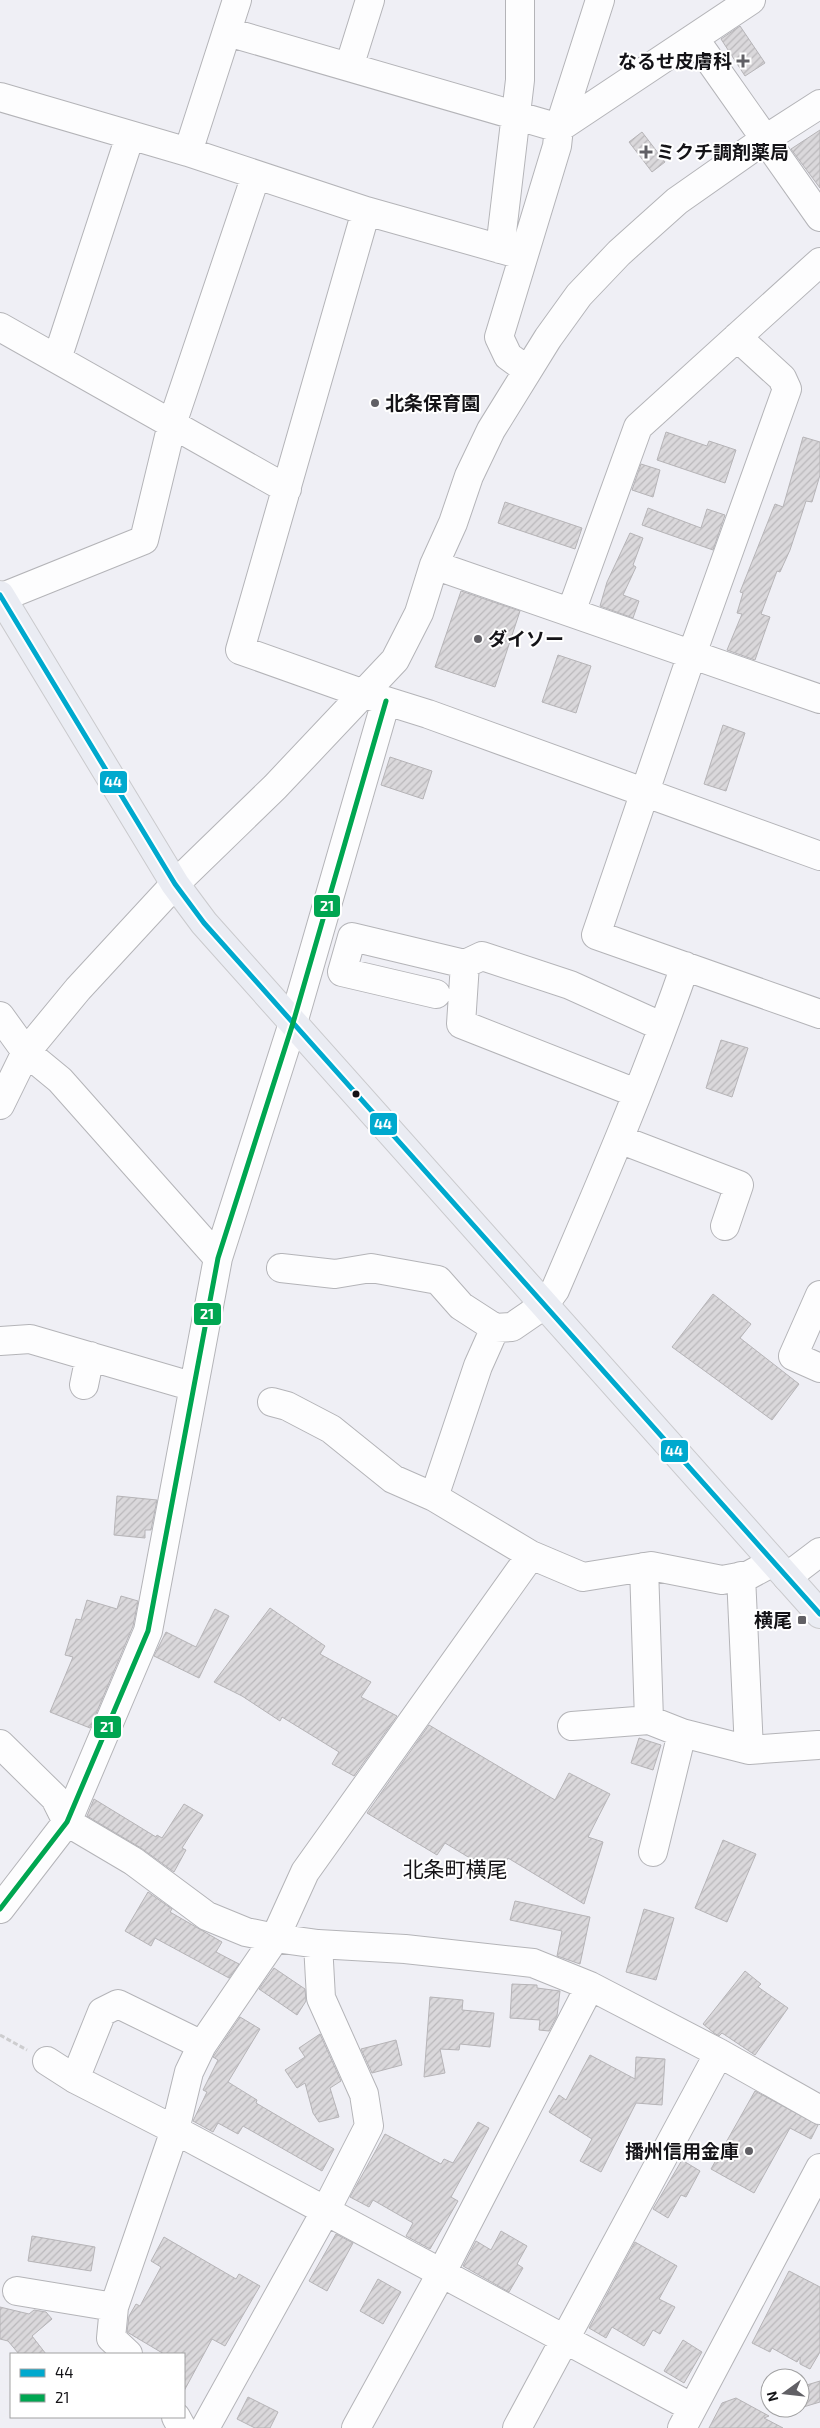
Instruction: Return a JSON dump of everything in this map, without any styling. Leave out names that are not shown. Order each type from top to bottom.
[{"type":"main road","points":[[0,596],[175,884],[204,923],[820,1614]]},
{"type":"street","points":[[188,152],[238,0]]},
{"type":"street","points":[[349,67],[370,0]]},
{"type":"street","points":[[520,0],[520,80],[511,252],[499,338],[508,356],[527,370]]},
{"type":"street","points":[[511,252],[556,146],[559,128],[600,0]]},
{"type":"street","points":[[228,32],[559,128],[751,0]]},
{"type":"street","points":[[694,38],[820,217]]},
{"type":"street","points":[[572,87],[595,104]]},
{"type":"street","points":[[0,97],[188,152],[366,210],[511,252]]},
{"type":"street","points":[[0,1909],[66,1822],[148,1631],[218,1258],[293,1023],[375,698],[419,613],[434,565],[453,523],[469,476],[491,430],[527,370],[579,296],[619,252],[677,201],[764,140],[820,104]]},
{"type":"street","points":[[57,359],[130,136]]},
{"type":"street","points":[[0,596],[144,540],[172,424],[256,175]]},
{"type":"street","points":[[366,210],[240,650],[375,698],[428,714],[820,856]]},
{"type":"street","points":[[571,612],[638,427],[820,262]]},
{"type":"street","points":[[0,327],[287,489]]},
{"type":"street","points":[[738,337],[782,378],[787,389],[692,654],[596,935],[820,1014]]},
{"type":"street","points":[[434,565],[692,654],[819,694]]},
{"type":"street","points":[[0,1105],[14,1044],[78,989],[175,884],[275,787],[375,698]]},
{"type":"street","points":[[436,994],[342,972],[352,937],[465,964],[482,956],[570,985],[664,1027]]},
{"type":"street","points":[[465,964],[461,1024],[636,1093]]},
{"type":"street","points":[[281,1268],[335,1274],[371,1268],[438,1280],[461,1306],[495,1328],[512,1327],[544,1305],[555,1290],[619,1140],[636,1093],[664,1027],[684,966]]},
{"type":"street","points":[[0,1016],[14,1044],[60,1080],[218,1258]]},
{"type":"street","points":[[619,1140],[739,1185],[725,1226]]},
{"type":"street","points":[[820,1295],[794,1356],[820,1368]]},
{"type":"street","points":[[434,1497],[478,1366],[495,1328]]},
{"type":"street","points":[[0,1341],[30,1339],[184,1384]]},
{"type":"street","points":[[84,1385],[90,1356]]},
{"type":"street","points":[[272,1402],[287,1406],[315,1419],[354,1446],[393,1479],[434,1497],[531,1555],[583,1577],[651,1566],[722,1580],[780,1570],[820,1552]]},
{"type":"street","points":[[127,2353],[111,2338],[114,2307],[175,2130],[189,2072],[202,2045],[275,1938],[305,1872],[531,1555]]},
{"type":"street","points":[[644,1567],[648,1720]]},
{"type":"street","points":[[741,1576],[749,1750]]},
{"type":"street","points":[[572,1726],[648,1720],[682,1733],[749,1750],[818,1745]]},
{"type":"street","points":[[653,1852],[682,1733]]},
{"type":"street","points":[[0,1744],[56,1798],[66,1822],[133,1861],[207,1916],[246,1932],[275,1938],[318,1944],[405,1949],[533,1963],[590,1986],[719,2053],[820,2110]]},
{"type":"street","points":[[205,2428],[325,2212],[369,2126],[361,2087],[320,1998],[318,1944]]},
{"type":"street","points":[[356,2428],[442,2272],[590,1986]]},
{"type":"street","points":[[75,2080],[102,2012],[118,2004],[202,2045]]},
{"type":"street","points":[[517,2428],[719,2053]]},
{"type":"street","points":[[47,2061],[75,2080],[175,2130],[325,2212],[442,2272],[565,2341],[686,2418],[820,2168]]},
{"type":"street","points":[[17,2291],[114,2307]]},
{"type":"path","points":[[0,2035],[47,2061]]},
{"type":"building","points":[[740,26],[765,63],[745,76],[721,39]]},
{"type":"building","points":[[820,130],[820,188],[791,149]]},
{"type":"building","points":[[642,132],[665,162],[652,172],[629,142]]},
{"type":"building","points":[[666,432],[707,446],[709,441],[736,450],[725,483],[657,460]]},
{"type":"building","points":[[803,437],[820,442],[820,475],[812,502],[806,501],[790,550],[780,572],[777,571],[761,614],[770,617],[755,660],[727,650],[742,614],[737,613],[743,593],[740,592],[775,504],[783,507]]},
{"type":"building","points":[[641,464],[660,470],[653,497],[632,490]]},
{"type":"building","points":[[505,502],[582,528],[575,549],[498,523]]},
{"type":"building","points":[[648,508],[701,528],[707,509],[725,515],[713,550],[642,525]]},
{"type":"building","points":[[630,533],[643,538],[633,565],[636,567],[623,595],[639,601],[633,618],[600,606],[607,582]]},
{"type":"building","name":"ダイソー","points":[[461,591],[520,611],[495,687],[435,667]]},
{"type":"building","points":[[558,655],[591,666],[576,713],[542,702]]},
{"type":"building","points":[[723,725],[745,733],[726,791],[704,784]]},
{"type":"building","points":[[390,757],[432,771],[423,799],[381,785]]},
{"type":"building","points":[[721,1040],[748,1048],[732,1097],[706,1088]]},
{"type":"building","points":[[713,1294],[751,1324],[740,1338],[799,1384],[772,1420],[672,1347]]},
{"type":"building","points":[[117,1496],[157,1500],[151,1530],[145,1530],[145,1538],[114,1535]]},
{"type":"building","points":[[121,1596],[138,1601],[133,1626],[90,1728],[50,1712],[73,1657],[65,1655],[76,1619],[81,1620],[87,1600],[117,1609]]},
{"type":"building","points":[[270,1608],[325,1646],[320,1654],[371,1682],[361,1697],[397,1716],[354,1776],[332,1764],[339,1752],[282,1717],[280,1721],[242,1696],[214,1682]]},
{"type":"building","points":[[215,1609],[229,1616],[199,1678],[154,1656],[166,1632],[196,1647]]},
{"type":"building","points":[[429,1725],[555,1800],[569,1773],[610,1794],[588,1837],[603,1842],[584,1904],[508,1858],[498,1875],[445,1843],[437,1855],[367,1813]]},
{"type":"building","points":[[639,1738],[661,1745],[653,1770],[631,1763]]},
{"type":"building","points":[[94,1799],[156,1837],[157,1835],[162,1838],[184,1804],[203,1815],[182,1848],[186,1850],[174,1872],[141,1848],[87,1816]]},
{"type":"building","points":[[723,1840],[756,1854],[727,1922],[695,1908]]},
{"type":"building","points":[[148,1892],[172,1909],[170,1912],[222,1942],[216,1952],[239,1964],[229,1978],[155,1938],[151,1946],[125,1931]]},
{"type":"building","points":[[515,1901],[590,1917],[580,1964],[557,1956],[562,1931],[510,1920]]},
{"type":"building","points":[[644,1909],[674,1918],[656,1980],[626,1972]]},
{"type":"building","points":[[274,1968],[305,1989],[306,2001],[297,2015],[259,1989]]},
{"type":"building","points":[[745,1971],[761,1984],[758,1987],[788,2008],[755,2055],[722,2033],[719,2036],[703,2024]]},
{"type":"building","points":[[512,1984],[537,1985],[537,1988],[560,1991],[557,2016],[549,2031],[539,2030],[540,2020],[510,2018]]},
{"type":"building","points":[[430,1997],[463,2000],[462,2010],[494,2013],[490,2047],[460,2044],[459,2050],[440,2049],[445,2073],[424,2077]]},
{"type":"building","points":[[240,2017],[260,2029],[228,2082],[257,2100],[256,2103],[334,2149],[322,2171],[243,2126],[238,2134],[218,2123],[213,2132],[193,2121],[207,2092],[203,2090],[218,2060],[213,2057]]},
{"type":"building","points":[[320,2034],[341,2081],[330,2088],[339,2117],[319,2122],[313,2113],[305,2083],[297,2088],[285,2070],[305,2057],[299,2048]]},
{"type":"building","points":[[396,2040],[402,2065],[372,2073],[361,2049]]},
{"type":"building","points":[[590,2055],[635,2079],[636,2057],[665,2059],[662,2105],[636,2103],[601,2172],[580,2161],[592,2139],[549,2112],[559,2095],[566,2100]]},
{"type":"building","name":"播州信用金庫","points":[[755,2091],[818,2125],[811,2139],[790,2128],[754,2193],[711,2169]]},
{"type":"building","points":[[478,2122],[489,2128],[451,2197],[458,2201],[430,2249],[406,2236],[413,2223],[373,2200],[369,2207],[350,2197],[385,2134],[441,2164],[444,2159],[453,2163]]},
{"type":"building","points":[[682,2160],[700,2171],[686,2197],[681,2195],[668,2218],[653,2209]]},
{"type":"building","points":[[501,2231],[527,2246],[517,2264],[523,2268],[509,2292],[463,2266],[476,2241],[491,2250]]},
{"type":"building","points":[[336,2234],[353,2243],[327,2291],[309,2281]]},
{"type":"building","points":[[32,2236],[95,2247],[91,2271],[28,2261]]},
{"type":"building","points":[[164,2237],[236,2279],[239,2274],[260,2286],[225,2346],[212,2339],[185,2389],[185,2353],[162,2353],[127,2332],[129,2316],[136,2304],[140,2306],[161,2267],[151,2261]]},
{"type":"building","points":[[635,2242],[677,2266],[659,2299],[675,2307],[660,2334],[653,2330],[644,2346],[612,2327],[606,2338],[589,2328]]},
{"type":"building","points":[[789,2271],[820,2287],[820,2352],[810,2369],[800,2364],[800,2357],[797,2362],[772,2348],[770,2352],[752,2343]]},
{"type":"building","points":[[378,2279],[401,2292],[383,2324],[360,2311]]},
{"type":"building","points":[[0,2307],[29,2314],[34,2310],[46,2312],[52,2319],[32,2336],[45,2353],[18,2353],[8,2341],[0,2339]]},
{"type":"building","points":[[683,2340],[702,2352],[684,2383],[664,2371]]},
{"type":"building","points":[[820,2381],[820,2402],[810,2405],[810,2384]]},
{"type":"building","points":[[248,2397],[278,2412],[270,2428],[255,2428],[237,2419]]},
{"type":"building","points":[[736,2398],[760,2411],[760,2418],[764,2418],[783,2428],[709,2428],[722,2403]]},
{"type":"transit line","name":"44","points":[[0,595],[175,884],[204,923],[820,1614]]},
{"type":"transit line","name":"21","points":[[0,1909],[67,1822],[148,1631],[218,1258],[293,1023],[386,701]]},
{"type":"place","name":"なるせ皮膚科","points":[[743,61]]},
{"type":"place","name":"ミクチ調剤薬局","points":[[646,152]]},
{"type":"place","name":"北条保育園","points":[[375,403]]},
{"type":"place","name":"ダイソー","points":[[478,639]]},
{"type":"place","name":"横尾","points":[[802,1620]]},
{"type":"place","name":"播州信用金庫","points":[[749,2151]]},
{"type":"district","name":"北条町横尾","points":[[455,1870]]}]
